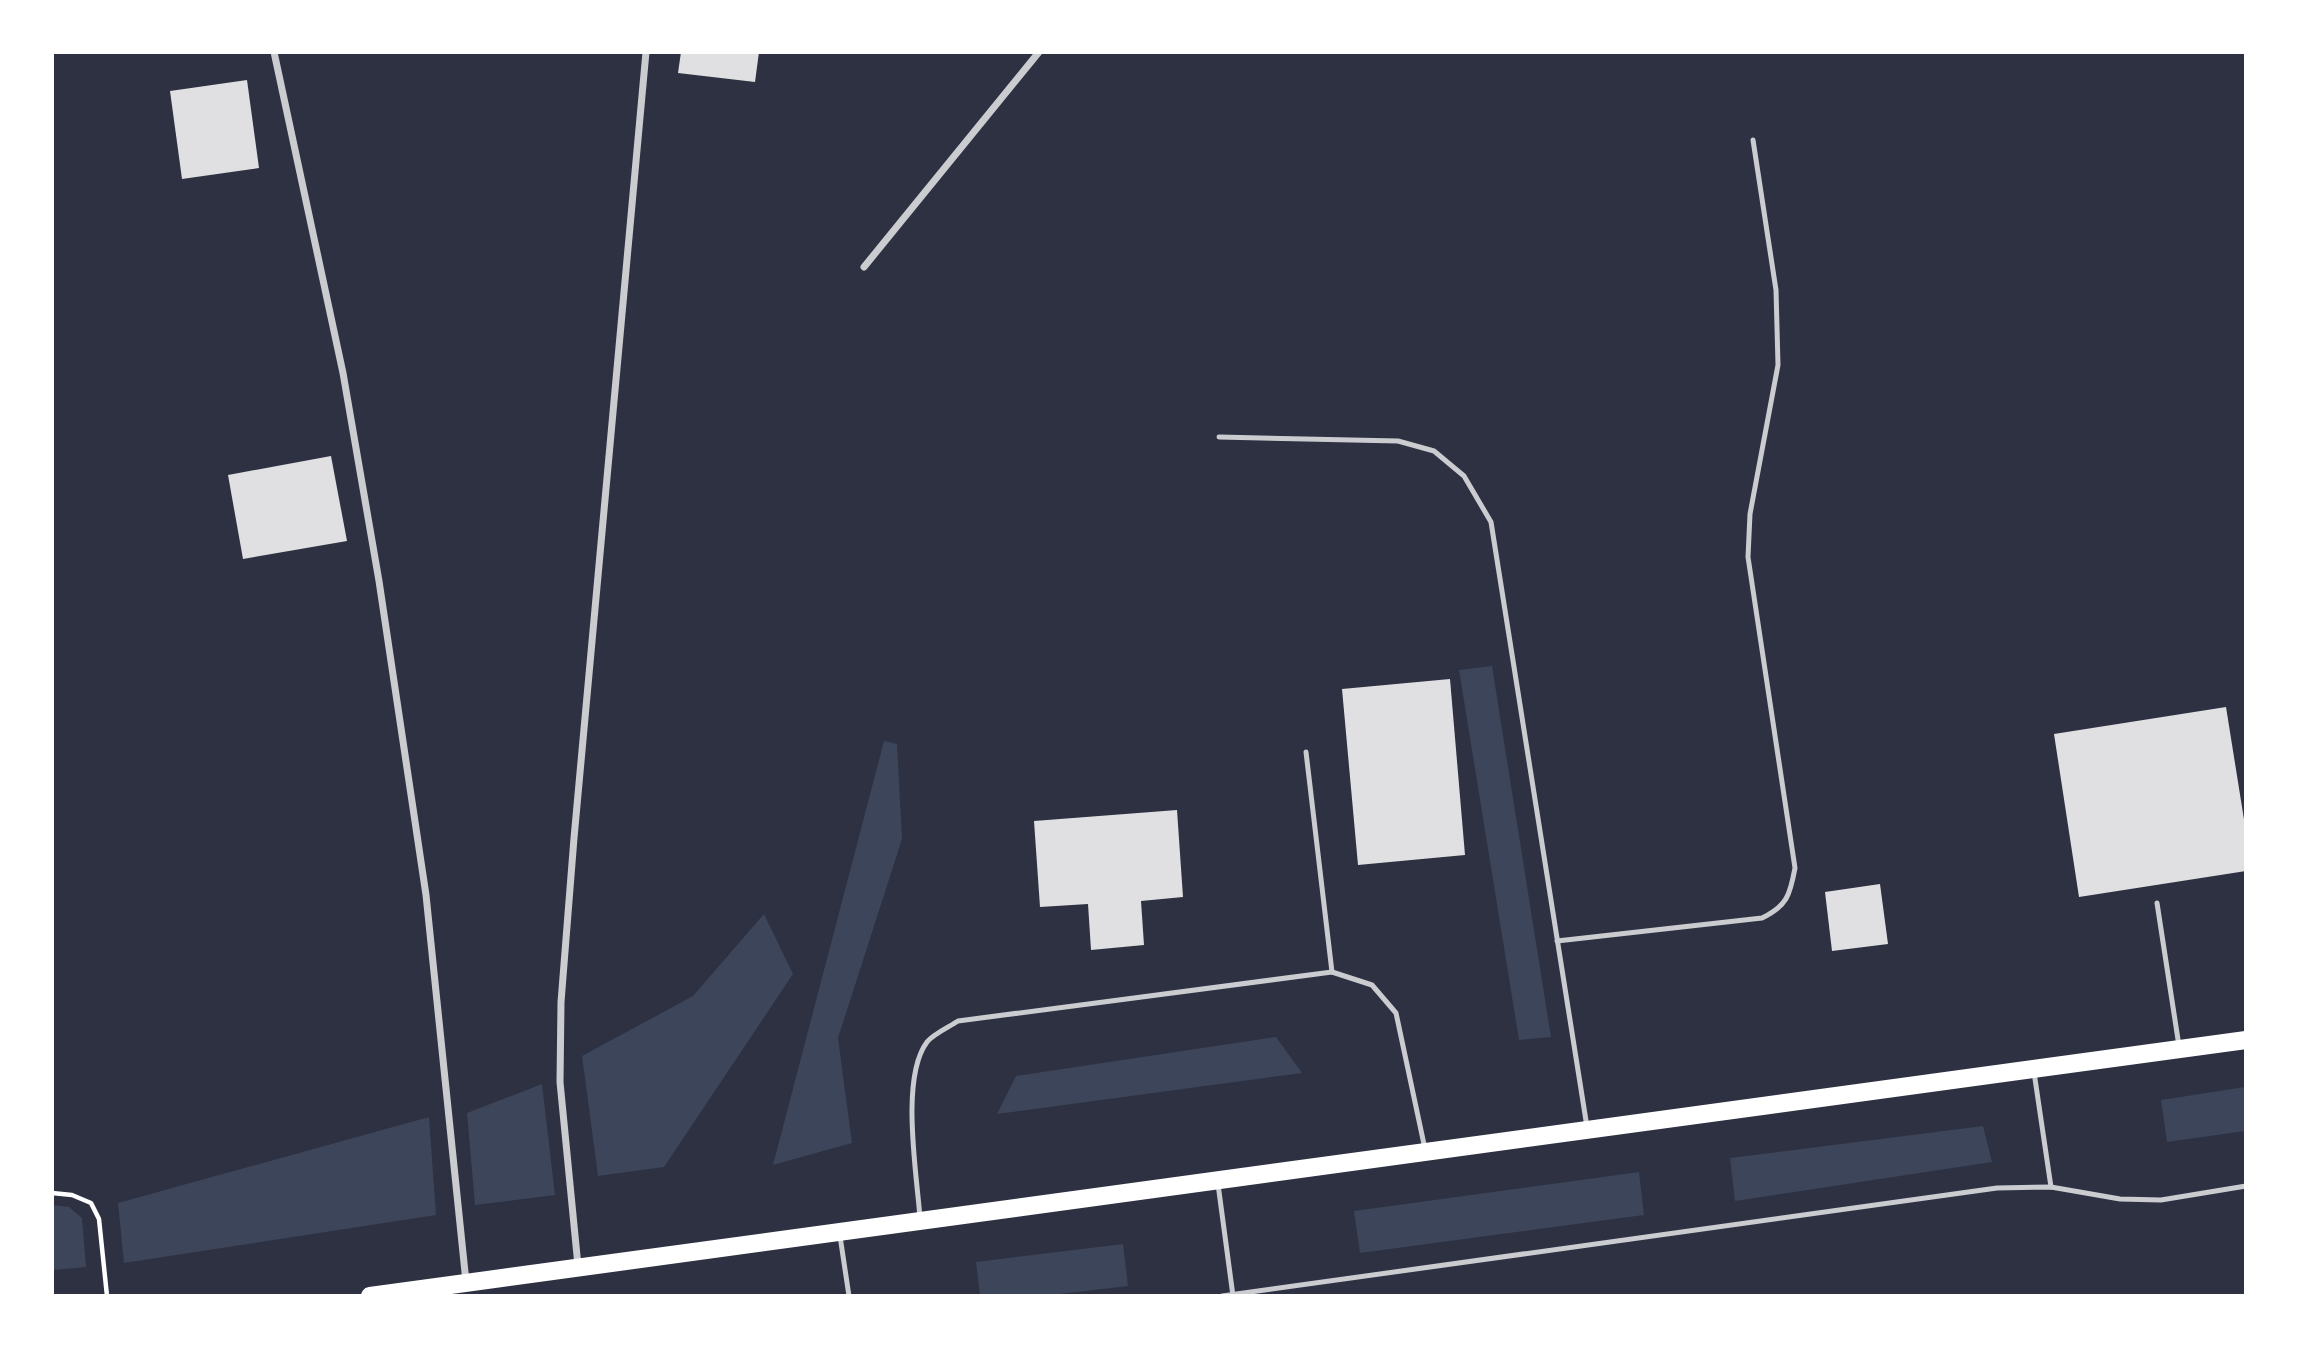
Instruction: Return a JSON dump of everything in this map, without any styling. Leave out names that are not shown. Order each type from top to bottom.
[{"type":"main road","points":[[370,1296],[2245,1040]]},
{"type":"street","points":[[274,52],[343,373],[379,582],[426,895],[466,1282]]},
{"type":"street","points":[[578,1266],[560,1082],[561,1002],[576,810],[646,52]]},
{"type":"street","points":[[863,267],[1038,52]]},
{"type":"lane","points":[[1558,942],[1762,918],[1779,910],[1791,889],[1795,868],[1748,557],[1751,514],[1778,365],[1776,290],[1753,140]]},
{"type":"lane","points":[[1219,437],[1398,441],[1434,451],[1464,476],[1491,522],[1588,1130]]},
{"type":"lane","points":[[1306,752],[1332,972]]},
{"type":"lane","points":[[2157,903],[2179,1049]]},
{"type":"lane","points":[[920,1220],[912,1113],[913,1076],[927,1042],[958,1021],[1332,972],[1372,985],[1396,1013],[1426,1152]]},
{"type":"lane","points":[[2034,1069],[2050,1187]]},
{"type":"lane","points":[[1217,1180],[1233,1295]]},
{"type":"lane","points":[[1222,1296],[1997,1188],[2050,1187],[2120,1199],[2161,1200],[2245,1186]]},
{"type":"lane","points":[[839,1231],[849,1296]]},
{"type":"path","points":[[52,1193],[72,1195],[91,1203],[99,1219],[107,1296]]},
{"type":"shaded area","points":[[1492,666],[1551,1037],[1519,1040],[1459,670]]},
{"type":"shaded area","points":[[884,741],[897,744],[902,839],[838,1038],[852,1143],[773,1165]]},
{"type":"shaded area","points":[[764,914],[793,974],[664,1167],[598,1176],[582,1056],[693,996]]},
{"type":"shaded area","points":[[1276,1037],[1302,1073],[997,1114],[1016,1076]]},
{"type":"shaded area","points":[[542,1084],[555,1195],[475,1205],[467,1113]]},
{"type":"shaded area","points":[[2245,1087],[2245,1131],[2167,1142],[2161,1100]]},
{"type":"shaded area","points":[[429,1117],[436,1215],[124,1263],[118,1203]]},
{"type":"shaded area","points":[[1983,1126],[1992,1162],[1735,1201],[1730,1158]]},
{"type":"shaded area","points":[[1639,1172],[1644,1215],[1360,1253],[1354,1211]]},
{"type":"shaded area","points":[[53,1205],[69,1207],[82,1218],[86,1267],[53,1270]]},
{"type":"shaded area","points":[[1123,1244],[1128,1286],[1051,1295],[980,1295],[976,1262]]},
{"type":"building","points":[[681,52],[759,52],[755,82],[678,73]]},
{"type":"building","points":[[247,80],[259,168],[182,179],[170,91]]},
{"type":"building","points":[[331,456],[347,541],[243,559],[228,475]]},
{"type":"building","points":[[1450,679],[1465,855],[1358,865],[1342,689]]},
{"type":"building","points":[[2226,707],[2246,832],[2246,871],[2079,897],[2054,734]]},
{"type":"building","points":[[1177,810],[1183,897],[1141,901],[1144,945],[1091,950],[1088,904],[1040,907],[1034,821]]},
{"type":"building","points":[[1880,884],[1888,944],[1832,951],[1825,892]]}]
